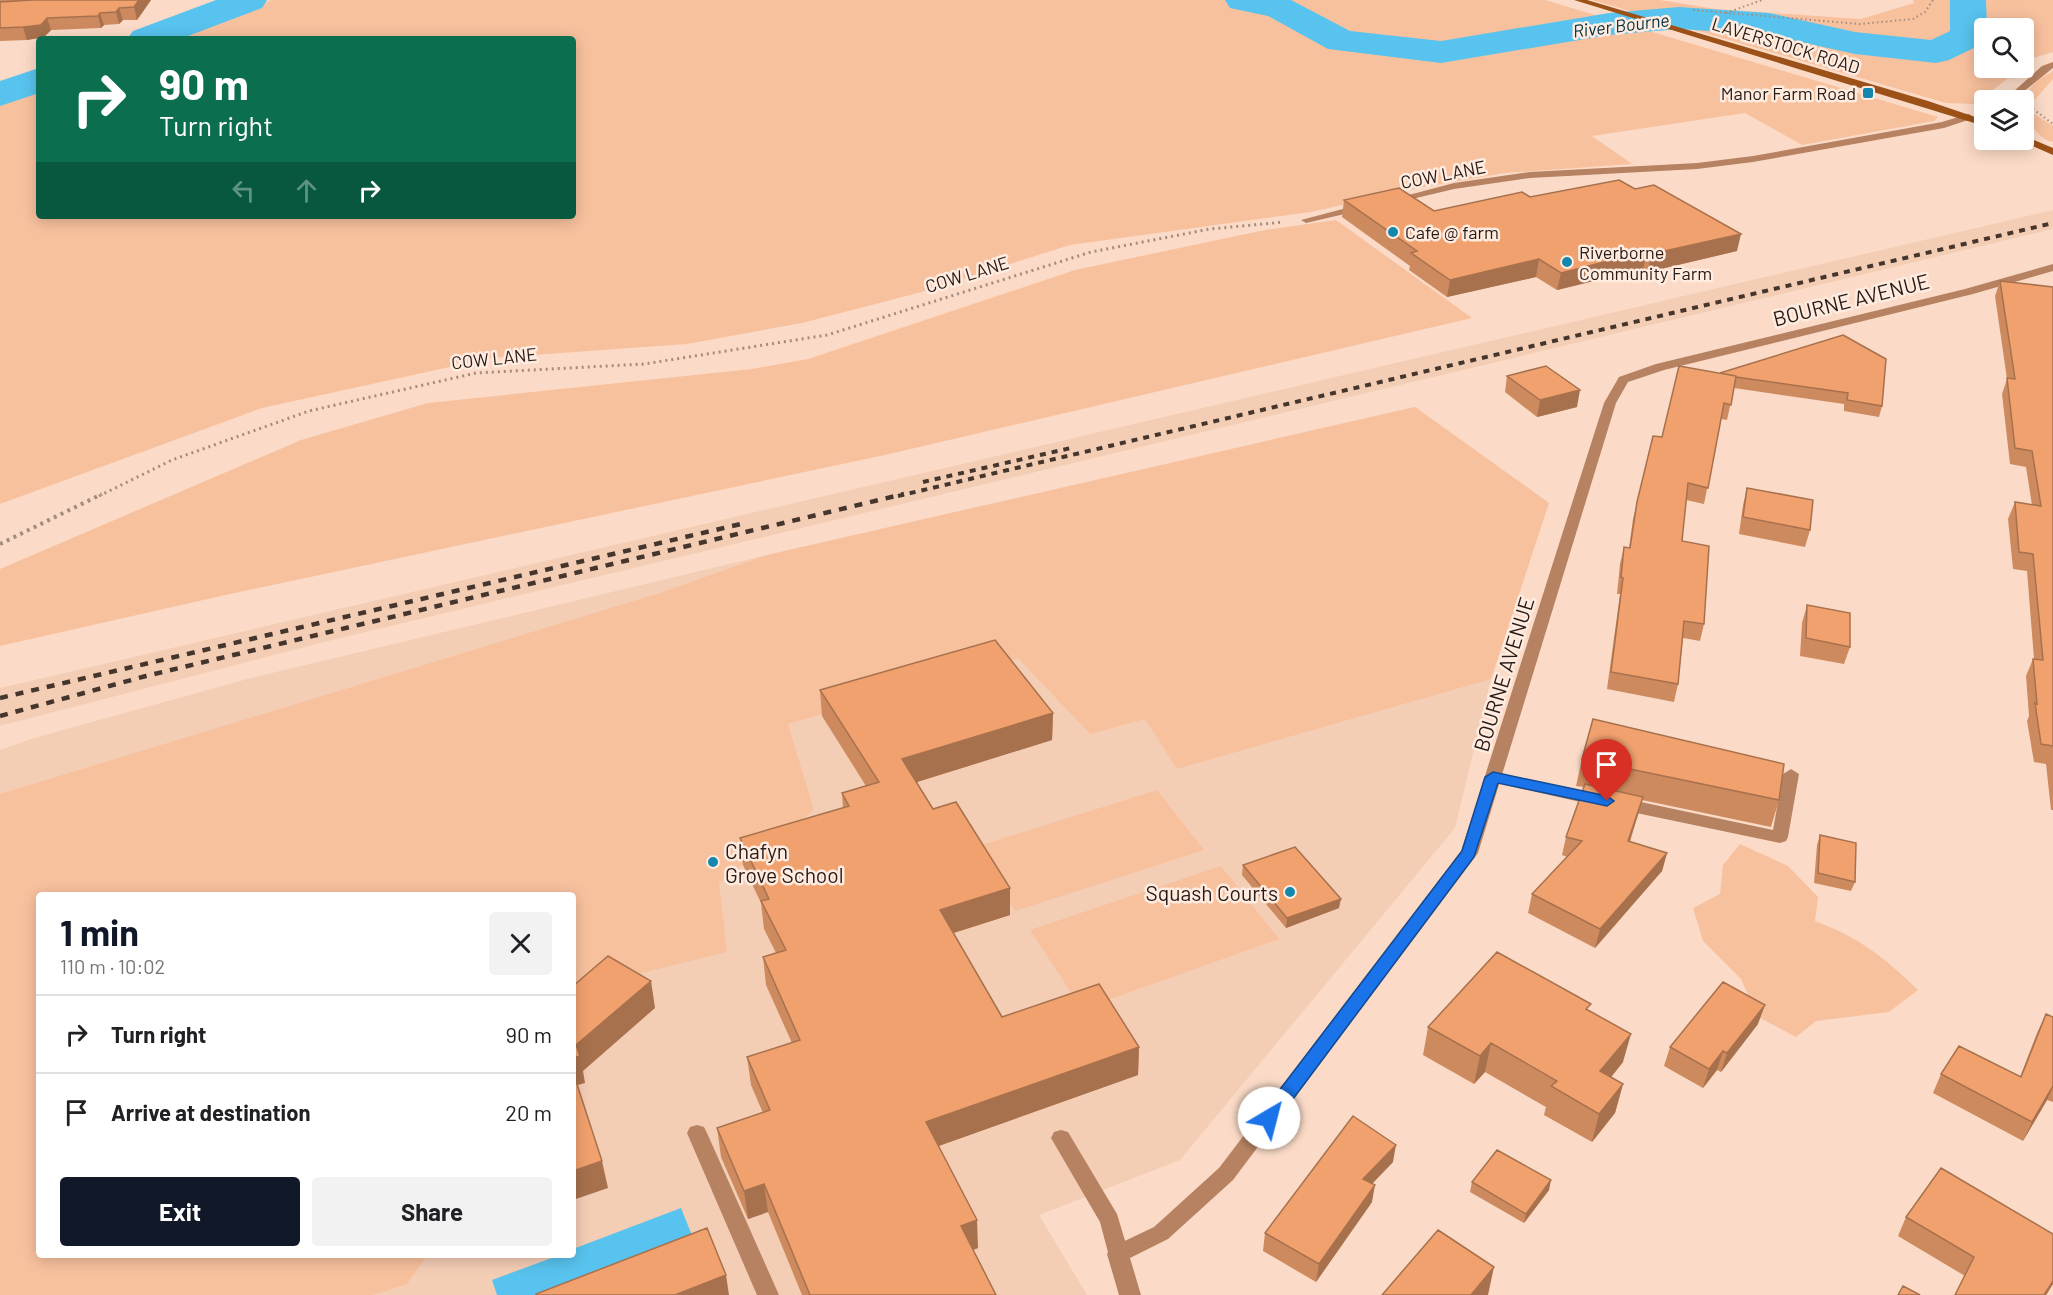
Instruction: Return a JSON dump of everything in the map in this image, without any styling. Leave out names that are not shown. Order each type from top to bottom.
[{"type":"street","name":"LAVERSTOCK ROAD","points":[[1578,0],[1974,118]]},
{"type":"street","points":[[2020,90],[2045,68],[2053,65]]},
{"type":"street","name":"COW LANE","points":[[1306,220],[1455,186],[1530,175],[1697,166],[1753,159],[1974,120]]},
{"type":"street","points":[[2034,143],[2053,152]]},
{"type":"street","name":"BOURNE AVENUE","points":[[1118,1254],[1161,1233],[1226,1174],[1469,853],[1610,403],[1623,380],[1660,367],[1969,292],[2053,267]]},
{"type":"street","points":[[1493,777],[1780,837],[1791,774]]},
{"type":"street","points":[[696,1132],[768,1295]]},
{"type":"street","points":[[1061,1138],[1110,1220],[1130,1295]]},
{"type":"path","points":[[1724,14],[1762,0]]},
{"type":"path","points":[[1690,9],[1724,14],[1860,24],[1913,19],[1925,12],[1933,0]]},
{"type":"path","points":[[2037,102],[2032,110],[2053,124]]},
{"type":"path","name":"COW LANE","points":[[0,544],[172,460],[309,411],[476,373],[644,364],[827,334],[1091,252],[1210,228],[1306,220]]},
{"type":"shaded area","points":[[272,0],[1545,0],[1938,117],[1934,121],[1802,145],[1745,113],[1592,136],[1632,164],[1505,173],[1418,188],[1311,212],[1070,245],[918,293],[802,323],[687,344],[491,358],[262,408],[0,504],[0,101],[36,87],[36,219],[576,219],[576,36],[171,36]]},
{"type":"shaded area","points":[[1592,0],[1660,0],[1716,9],[1861,19],[1914,3],[1913,0],[2053,0],[2053,52],[2034,58],[2034,18],[1974,18],[1974,78],[2008,78],[1993,90],[1974,90],[1974,104],[1946,103]]},
{"type":"shaded area","points":[[2053,71],[2053,79],[2034,101],[2034,90],[2028,90],[2038,80]]},
{"type":"shaded area","points":[[2034,114],[2053,126],[2053,142],[2041,136],[2034,129]]},
{"type":"shaded area","points":[[2053,210],[2053,229],[324,642],[0,726],[0,688]]},
{"type":"shaded area","points":[[1336,220],[1472,318],[885,455],[230,594],[0,646],[0,569],[301,440],[428,403],[752,369],[808,359],[1075,270],[1265,230]]},
{"type":"shaded area","name":"Chafyn Grove School","points":[[1415,407],[1549,503],[1491,679],[1455,828],[1180,1160],[1039,1215],[1087,1295],[0,1295],[0,750],[34,738],[251,678],[767,555]]},
{"type":"shaded area","points":[[1415,407],[1549,503],[1491,679],[1177,769],[1145,719],[1090,734],[1018,658],[788,724],[814,810],[719,883],[727,952],[613,980],[576,1001],[576,892],[36,892],[36,1258],[426,1258],[407,1284],[373,1295],[0,1295],[0,794],[660,593],[767,555]]},
{"type":"shaded area","points":[[1157,790],[1204,850],[1015,911],[975,847]]},
{"type":"shaded area","points":[[1740,844],[1788,866],[1818,897],[1815,921],[1845,934],[1871,950],[1918,990],[1889,1012],[1816,1021],[1796,1037],[1758,1017],[1741,979],[1703,941],[1693,908],[1720,894],[1723,865]]},
{"type":"shaded area","points":[[1221,866],[1279,939],[1082,1009],[1030,930]]},
{"type":"water","points":[[681,1208],[701,1258],[606,1295],[497,1295],[492,1280],[552,1258],[576,1258],[576,1248]]},
{"type":"building","points":[[139,0],[134,7],[119,8],[116,12],[100,13],[98,16],[47,18],[41,25],[0,28],[0,2]]},
{"type":"building","points":[[1619,180],[1635,189],[1654,185],[1741,234],[1651,254],[1647,251],[1561,273],[1539,259],[1450,280],[1411,253],[1417,251],[1344,200],[1399,188],[1434,211],[1522,192],[1530,197]]},
{"type":"building","points":[[2000,281],[2053,287],[2053,746],[2041,744],[2035,703],[2037,704],[2033,659],[2043,660],[2033,554],[2019,552],[2015,502],[2041,506],[2032,451],[2015,448],[2007,378],[2015,379]]},
{"type":"building","points":[[1843,335],[1886,359],[1882,406],[1847,400],[1848,393],[1720,373]]},
{"type":"building","points":[[1546,366],[1580,390],[1540,400],[1507,376]]},
{"type":"building","points":[[1679,366],[1736,376],[1731,405],[1724,403],[1708,488],[1688,483],[1682,541],[1709,546],[1704,624],[1684,621],[1678,684],[1611,672],[1623,578],[1621,577],[1624,547],[1630,548],[1637,502],[1653,436],[1662,437]]},
{"type":"building","points":[[1747,488],[1813,500],[1810,530],[1743,517]]},
{"type":"building","points":[[1807,605],[1850,613],[1850,647],[1806,638]]},
{"type":"building","points":[[995,640],[1053,713],[902,759],[933,809],[956,802],[1010,888],[940,910],[1002,1017],[1099,984],[1139,1047],[926,1122],[977,1220],[961,1226],[996,1295],[810,1295],[764,1184],[744,1191],[717,1128],[770,1110],[747,1057],[800,1040],[763,957],[786,950],[761,901],[769,899],[740,838],[849,806],[842,793],[879,782],[820,690]]},
{"type":"building","points":[[1593,719],[1784,764],[1779,800],[1582,759]]},
{"type":"building","points":[[1585,784],[1643,797],[1628,841],[1667,853],[1600,929],[1532,894],[1582,841],[1566,837]]},
{"type":"building","points":[[1820,835],[1856,843],[1855,882],[1818,873]]},
{"type":"building","name":"Squash Courts","points":[[1295,847],[1341,899],[1287,918],[1243,865]]},
{"type":"building","points":[[1497,952],[1591,1004],[1586,1009],[1631,1034],[1600,1071],[1623,1084],[1599,1114],[1551,1086],[1557,1081],[1491,1043],[1480,1056],[1428,1027]]},
{"type":"building","points":[[608,956],[651,981],[576,1045],[576,983]]},
{"type":"building","points":[[1723,982],[1765,1005],[1727,1053],[1723,1051],[1709,1069],[1670,1047]]},
{"type":"building","points":[[2046,1014],[2053,1017],[2053,1086],[2032,1122],[1941,1074],[1959,1046],[2021,1077]]},
{"type":"building","points":[[576,1045],[580,1056],[576,1057]]},
{"type":"building","points":[[576,1081],[602,1161],[576,1170]]},
{"type":"building","points":[[1353,1116],[1396,1145],[1363,1179],[1375,1185],[1319,1264],[1265,1233]]},
{"type":"building","points":[[1497,1150],[1551,1180],[1526,1214],[1472,1182]]},
{"type":"building","points":[[1941,1168],[2053,1234],[2053,1281],[2044,1295],[1955,1295],[1974,1257],[1906,1217]]},
{"type":"building","points":[[707,1228],[726,1275],[675,1295],[536,1295],[536,1294]]},
{"type":"building","points":[[1438,1230],[1494,1267],[1471,1295],[1382,1295]]},
{"type":"building","points":[[1903,1286],[1920,1295],[1898,1295]]},
{"type":"waterway","name":"River Bourne","points":[[154,36],[249,0]]},
{"type":"waterway","name":"River Bourne","points":[[1243,0],[1280,8],[1341,41],[1441,52],[1609,24],[1679,18],[1769,24],[1855,43],[1936,52],[1969,36],[1968,0]]},
{"type":"waterway","name":"River Bourne","points":[[0,94],[36,81]]},
{"type":"railway","points":[[898,496],[2053,223]]},
{"type":"railway","points":[[923,482],[1075,447]]},
{"type":"railway","points":[[0,716],[146,676],[904,494]]},
{"type":"railway","points":[[0,698],[745,523]]},
{"type":"place","name":"Manor Farm Road","points":[[1868,93]]},
{"type":"place","name":"Cafe @ farm","points":[[1393,232]]},
{"type":"place","name":"Riverborne Community Farm","points":[[1567,262]]},
{"type":"place","name":"Chafyn Grove School","points":[[713,862]]},
{"type":"place","name":"Squash Courts","points":[[1290,892]]},
{"type":"route","points":[[1269,1118],[1469,853],[1493,777],[1607,801]]}]
